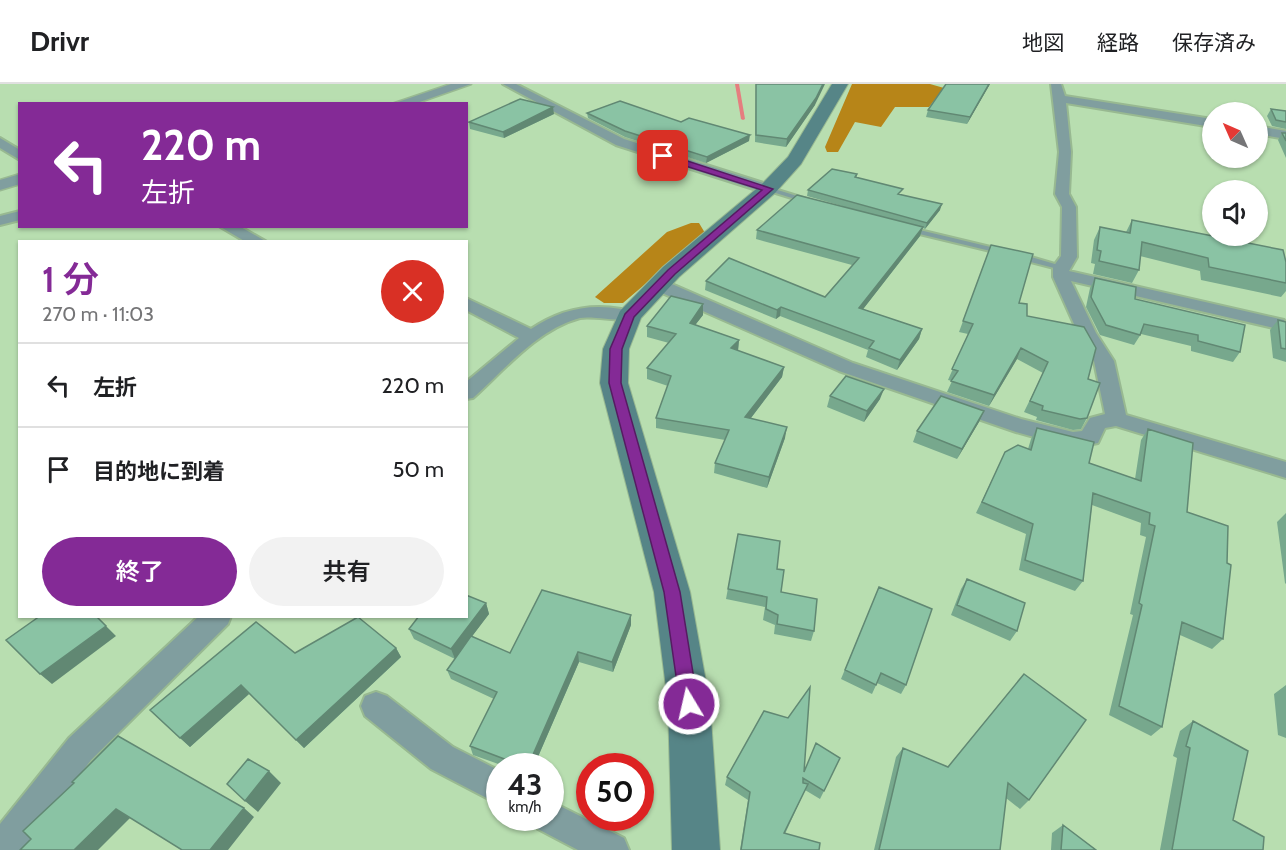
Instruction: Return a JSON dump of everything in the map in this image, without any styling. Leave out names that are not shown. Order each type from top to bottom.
[{"type":"main road","points":[[696,850],[689,704],[672,592],[615,383],[616,349],[629,316],[659,285],[768,189],[795,160],[840,84]]},
{"type":"street","points":[[405,102],[465,84]]},
{"type":"street","points":[[508,84],[620,142],[768,189]]},
{"type":"street","points":[[1061,271],[1069,257],[1069,207],[1062,194],[1065,152],[1058,91],[1202,121]]},
{"type":"street","points":[[1268,132],[1286,135]]},
{"type":"street","points":[[0,142],[18,155]]},
{"type":"street","points":[[0,185],[18,180]]},
{"type":"street","points":[[0,221],[18,216]]},
{"type":"street","points":[[230,228],[256,240]]},
{"type":"street","points":[[1061,271],[1278,324]]},
{"type":"street","points":[[1061,271],[1087,333],[1104,361],[1116,419]]},
{"type":"street","points":[[659,285],[846,367],[1016,425],[1073,441],[1090,438],[1097,423],[1116,419],[1286,470]]},
{"type":"street","points":[[468,304],[532,337]]},
{"type":"street","points":[[468,391],[532,337],[568,315],[593,310],[629,316]]},
{"type":"street","points":[[1,850],[80,749],[216,618]]},
{"type":"street","points":[[376,706],[442,759],[486,782]]},
{"type":"street","points":[[564,824],[612,850]]},
{"type":"lane","points":[[768,189],[820,205]]},
{"type":"lane","points":[[906,228],[1061,271]]},
{"type":"shaded area","points":[[852,84],[930,84],[944,88],[929,107],[895,107],[881,127],[855,122],[838,152],[827,152],[825,147]]},
{"type":"shaded area","points":[[691,223],[699,223],[705,233],[623,303],[604,303],[595,297],[667,232]]},
{"type":"building","points":[[756,84],[823,84],[816,98],[787,139],[756,135]]},
{"type":"building","points":[[946,84],[989,84],[970,117],[928,110]]},
{"type":"building","points":[[520,99],[553,107],[503,132],[469,122]]},
{"type":"building","points":[[620,101],[681,122],[689,118],[750,135],[707,157],[625,131],[587,113]]},
{"type":"building","points":[[1271,109],[1286,111],[1286,122],[1276,120]]},
{"type":"building","points":[[832,169],[857,174],[855,177],[903,189],[898,194],[942,204],[927,223],[808,190]]},
{"type":"building","points":[[797,195],[923,227],[859,308],[922,329],[900,360],[869,348],[874,341],[781,307],[777,310],[706,281],[729,258],[825,297],[859,258],[757,230]]},
{"type":"building","points":[[1132,220],[1202,234],[1202,246],[1263,246],[1283,250],[1286,262],[1286,283],[1209,267],[1208,258],[1142,242],[1139,270],[1099,261],[1101,251],[1097,250],[1100,227],[1130,233]]},
{"type":"building","points":[[991,245],[1033,254],[1019,303],[1027,304],[1027,316],[1084,327],[1096,348],[1088,379],[1100,383],[1087,418],[1080,419],[1042,410],[1043,406],[1030,401],[1048,362],[1021,348],[994,395],[951,381],[958,371],[952,369],[973,324],[963,321]]},
{"type":"building","points":[[1095,278],[1136,287],[1135,299],[1245,325],[1240,352],[1198,341],[1198,335],[1144,324],[1140,335],[1106,325],[1091,297]]},
{"type":"building","points":[[671,296],[703,304],[690,323],[739,340],[731,348],[784,367],[745,417],[787,427],[769,477],[715,463],[729,430],[656,418],[671,376],[647,368],[676,334],[647,326]]},
{"type":"building","points":[[1278,320],[1286,322],[1286,349],[1281,348]]},
{"type":"building","points":[[846,376],[884,389],[867,411],[830,396]]},
{"type":"building","points":[[941,396],[984,411],[962,449],[917,431]]},
{"type":"building","points":[[1037,428],[1094,442],[1089,463],[1141,481],[1148,429],[1193,443],[1187,512],[1228,526],[1227,563],[1231,565],[1223,639],[1182,622],[1162,727],[1119,706],[1142,605],[1139,603],[1155,526],[1149,524],[1150,513],[1093,493],[1083,581],[1025,560],[1033,524],[982,502],[1005,452],[1018,445],[1031,450]]},
{"type":"building","points":[[738,534],[780,541],[777,569],[784,570],[781,592],[817,599],[814,631],[777,624],[778,615],[766,609],[767,597],[728,589]]},
{"type":"building","points":[[967,579],[1025,603],[1017,631],[957,605]]},
{"type":"building","points":[[879,587],[932,609],[906,685],[881,673],[876,685],[845,670]]},
{"type":"building","points":[[542,590],[631,615],[612,662],[578,652],[534,753],[489,753],[470,746],[497,692],[447,670],[471,636],[510,653]]},
{"type":"building","points":[[468,596],[486,603],[451,649],[409,629],[417,618],[468,618]]},
{"type":"building","points":[[37,618],[98,618],[106,626],[40,674],[6,640]]},
{"type":"building","points":[[356,618],[396,648],[296,740],[241,685],[180,738],[150,710],[256,622],[295,653]]},
{"type":"building","points":[[1024,674],[1086,720],[1029,800],[1008,783],[1000,850],[879,850],[903,748],[948,767]]},
{"type":"building","points":[[810,687],[804,772],[816,743],[840,758],[824,791],[803,778],[803,783],[808,784],[784,833],[820,843],[819,850],[741,850],[750,792],[727,777],[764,711],[788,718]]},
{"type":"building","points":[[1193,721],[1248,751],[1233,820],[1264,837],[1263,850],[1172,850],[1190,748],[1186,746]]},
{"type":"building","points":[[118,736],[244,808],[210,850],[182,850],[116,809],[74,850],[20,850],[31,839],[23,831],[74,783],[72,782]]},
{"type":"building","points":[[248,759],[269,771],[245,801],[227,784]]},
{"type":"building","points":[[1063,825],[1096,850],[1061,850]]},
{"type":"waterway","points":[[737,84],[743,119]]},
{"type":"route","points":[[663,156],[768,189],[671,272],[629,316],[616,349],[615,383],[672,592],[689,704]]}]
